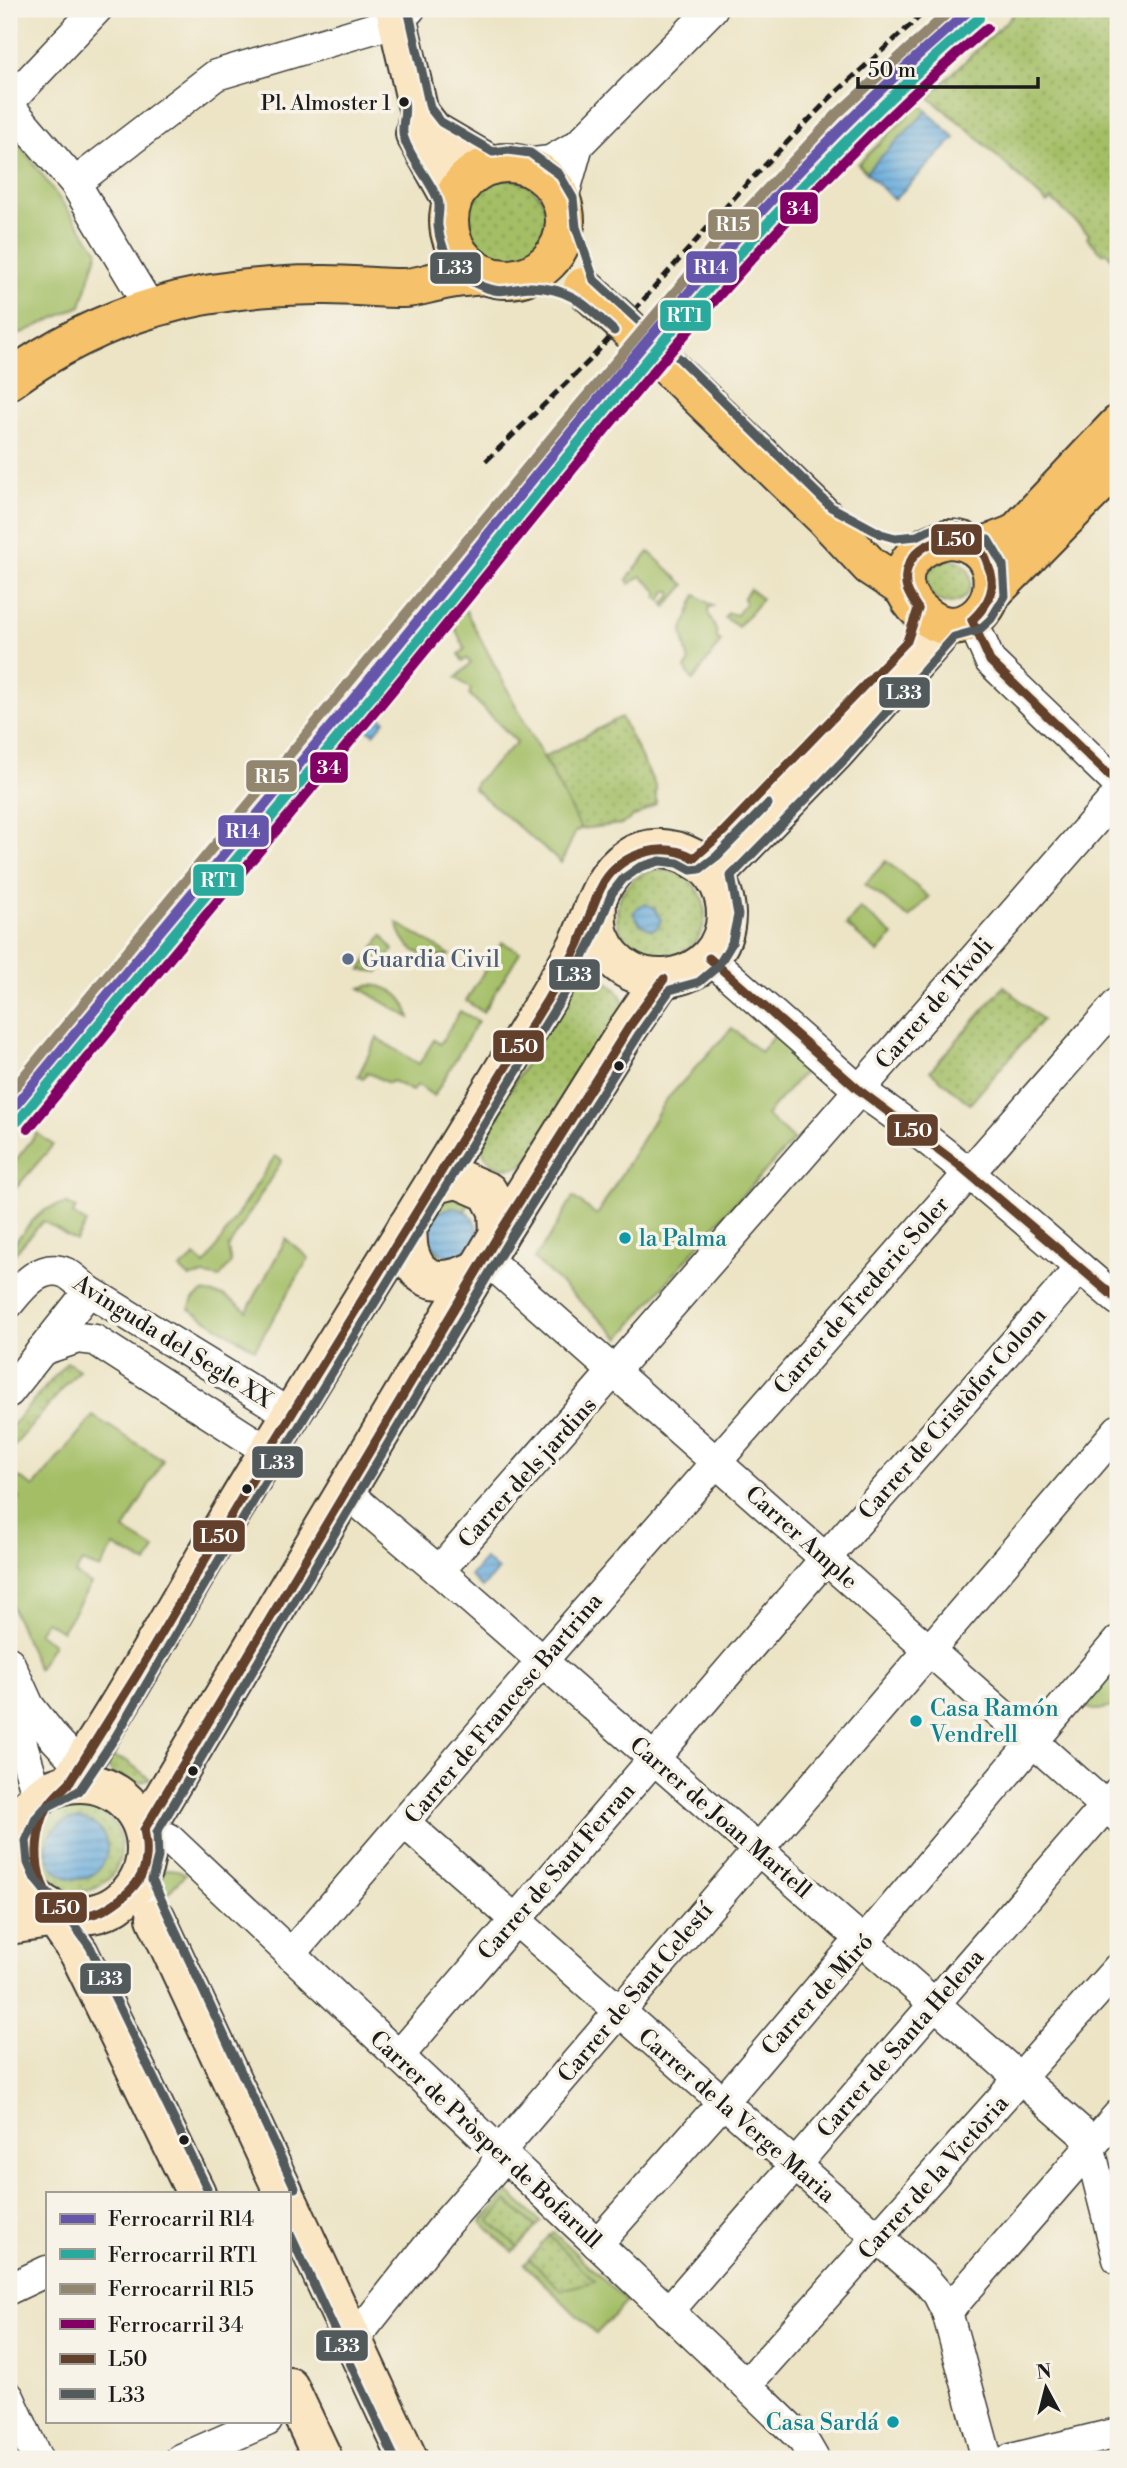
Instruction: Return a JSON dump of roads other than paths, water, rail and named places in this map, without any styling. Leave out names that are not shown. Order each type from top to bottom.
[{"type":"main road","points":[[360,285],[400,277],[420,267],[436,251],[459,186],[469,175],[508,164],[550,181],[564,215],[583,287]]},
{"type":"main road","points":[[450,213],[458,251],[469,264],[487,275]]},
{"type":"main road","points":[[9,380],[74,341],[120,318],[197,295],[238,289],[309,285],[403,288],[456,277],[487,275],[505,279],[529,275],[542,268],[560,245],[564,215]]},
{"type":"main road","points":[[529,275],[583,287],[671,368],[824,517],[870,566],[947,607]]},
{"type":"main road","points":[[979,548],[1015,534],[1118,425]]},
{"type":"main road","points":[[947,607],[1118,465]]},
{"type":"main road","points":[[824,517],[876,545],[894,550],[921,548]]},
{"type":"main road","points":[[958,539],[979,548],[991,568],[947,607],[904,576],[913,554],[921,548],[933,541],[958,539]]},
{"type":"street","points":[[97,9],[9,104],[75,183],[150,308]]},
{"type":"street","points":[[75,183],[216,75],[401,13],[419,113],[415,134],[450,213]]},
{"type":"street","points":[[419,113],[433,131],[508,164],[550,161],[578,145],[694,15]]},
{"type":"street","points":[[564,215],[578,145]]},
{"type":"street","points":[[705,870],[708,847],[907,641],[947,607],[990,661],[1118,784]]},
{"type":"street","name":"Carrer de Tívoli","points":[[615,1372],[1118,794]]},
{"type":"street","points":[[196,2192],[58,1914],[35,1899],[12,1872],[14,1838],[26,1811],[68,1774],[106,1729],[269,1451],[577,946],[605,880],[628,858],[650,850],[666,849],[688,854],[723,893],[726,915],[722,937],[709,958],[691,972],[664,979],[649,978],[631,972],[613,958],[598,931],[597,901]]},
{"type":"street","points":[[709,958],[859,1090],[885,1107],[1118,1300]]},
{"type":"street","points":[[146,1835],[487,1254],[629,1027],[664,979]]},
{"type":"street","name":"Carrer de Frederic Soler","points":[[716,1461],[1118,1003]]},
{"type":"street","points":[[407,1227],[410,1254],[418,1268],[430,1279],[459,1279],[487,1254],[498,1211],[488,1192],[458,1179],[434,1184]]},
{"type":"street","name":"Carrer Ample","points":[[487,1254],[615,1372],[1032,1742],[1114,1805]]},
{"type":"street","name":"Carrer de Cristòfor Colom","points":[[825,1559],[1080,1268]]},
{"type":"street","name":"Avinguda del Segle XX","points":[[14,1297],[36,1275],[56,1271],[66,1273],[89,1291],[291,1415]]},
{"type":"street","points":[[9,1392],[89,1291]]},
{"type":"street","points":[[42,1350],[78,1338],[95,1340],[269,1451]]},
{"type":"street","name":"Carrer dels jardins","points":[[439,1571],[615,1372]]},
{"type":"street","name":"Carrer de Sant Celestí","points":[[353,2341],[448,2221],[493,2170],[499,2151],[1118,1430]]},
{"type":"street","name":"Carrer de Francesc Bartrina","points":[[290,1955],[716,1461]]},
{"type":"street","name":"Carrer de Joan Martell","points":[[346,1492],[1087,2137],[1090,2146]]},
{"type":"street","name":"Carrer de Sant Ferran","points":[[398,2057],[825,1559]]},
{"type":"street","name":"Carrer de Miró","points":[[597,2244],[723,2102],[854,1947],[863,1942],[1117,1645]]},
{"type":"street","points":[[9,1662],[29,1706],[68,1774]]},
{"type":"street","points":[[9,1709],[17,1727],[68,1774],[124,1801],[133,1809],[146,1835],[146,1856],[139,1881],[116,1905],[99,1913],[58,1914],[9,1925]]},
{"type":"street","name":"Carrer de Santa Helena","points":[[668,2312],[933,2004],[1114,1805]]},
{"type":"street","name":"Carrer de la Verge Maria","points":[[404,1824],[925,2279],[938,2294],[947,2312],[986,2459]]},
{"type":"street","name":"Carrer de Pròsper de Bofarull","points":[[146,1835],[168,1838],[746,2385],[803,2440],[814,2459]]},
{"type":"street","points":[[139,1881],[284,2192]]},
{"type":"street","name":"Carrer de la Victòria","points":[[746,2385],[1118,1968]]},
{"type":"street","points":[[947,2312],[1118,2115]]},
{"type":"street","points":[[1090,2146],[1118,2135]]},
{"type":"street","points":[[1090,2146],[1118,2259]]},
{"type":"street","points":[[290,2205],[408,2459]]},
{"type":"street","points":[[9,2289],[46,2271]]},
{"type":"street","points":[[9,2397],[37,2459]]},
{"type":"street","points":[[290,2413],[323,2459]]},
{"type":"street","points":[[181,2459],[256,2422]]},
{"type":"street","points":[[1011,2459],[1118,2433]]},
{"type":"water","points":[[927,111],[955,138],[894,200],[866,172]]},
{"type":"water","points":[[373,693],[377,713],[385,721],[374,734],[352,719]]},
{"type":"water","points":[[647,904],[655,909],[661,920],[658,927],[652,930],[640,924],[633,913],[640,906]]},
{"type":"water","points":[[453,1208],[470,1215],[477,1232],[470,1249],[453,1256],[436,1249],[429,1232],[436,1215]]},
{"type":"water","points":[[485,1559],[498,1570],[482,1588],[470,1576]]},
{"type":"water","points":[[71,1819],[83,1819],[102,1832],[107,1849],[105,1861],[94,1874],[83,1879],[71,1879],[52,1866],[47,1855],[47,1843],[60,1824]]},
{"type":"railway","points":[[486,461],[589,361],[741,190],[830,98],[928,9]]},
{"type":"rail line","name":"R15","points":[[9,1094],[562,425],[718,241],[836,115],[952,9]]},
{"type":"rail line","name":"R14","points":[[9,1113],[690,290],[825,144],[971,9]]},
{"type":"rail line","name":"RT1","points":[[18,1121],[393,671],[634,375],[699,300],[834,154],[905,84],[979,18]]},
{"type":"rail line","name":"34","points":[[28,1129],[643,384],[708,309],[842,163],[913,94],[987,28]]},
{"type":"place","name":"Pl. Almoster 1","points":[[404,102]]},
{"type":"place","name":"Guardia Civil","points":[[348,959]]},
{"type":"place","name":"la Palma","points":[[625,1238]]},
{"type":"place","name":"Casa Ramón Vendrell","points":[[916,1721]]},
{"type":"place","name":"Casa Sardá","points":[[893,2422]]}]
